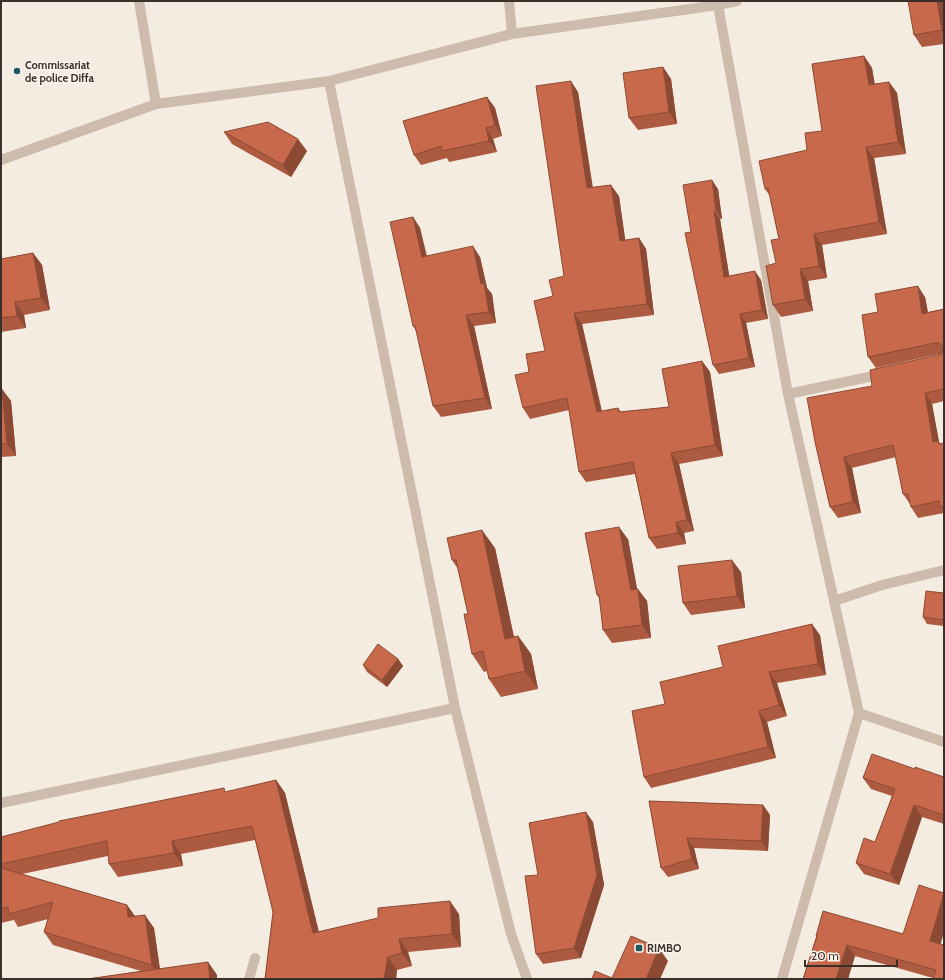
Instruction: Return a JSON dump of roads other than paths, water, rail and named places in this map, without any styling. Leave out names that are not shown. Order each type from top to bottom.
[{"type":"street","points":[[139,1],[156,104]]},
{"type":"street","points":[[509,1],[512,34]]},
{"type":"street","points":[[1,160],[156,104],[329,81],[512,34],[718,5],[737,1]]},
{"type":"street","points":[[718,5],[788,394],[859,713],[782,979]]},
{"type":"street","points":[[329,81],[455,708],[511,934],[527,979]]},
{"type":"street","points":[[788,394],[889,372]]},
{"type":"street","points":[[834,601],[882,585],[944,570]]},
{"type":"street","points":[[1,803],[455,708]]},
{"type":"street","points":[[859,713],[944,742]]},
{"type":"street","points":[[248,979],[255,958]]},
{"type":"place","name":"Commissariat de police Diffa","points":[[17,71]]},
{"type":"place","name":"RIMBO","points":[[639,948]]}]
